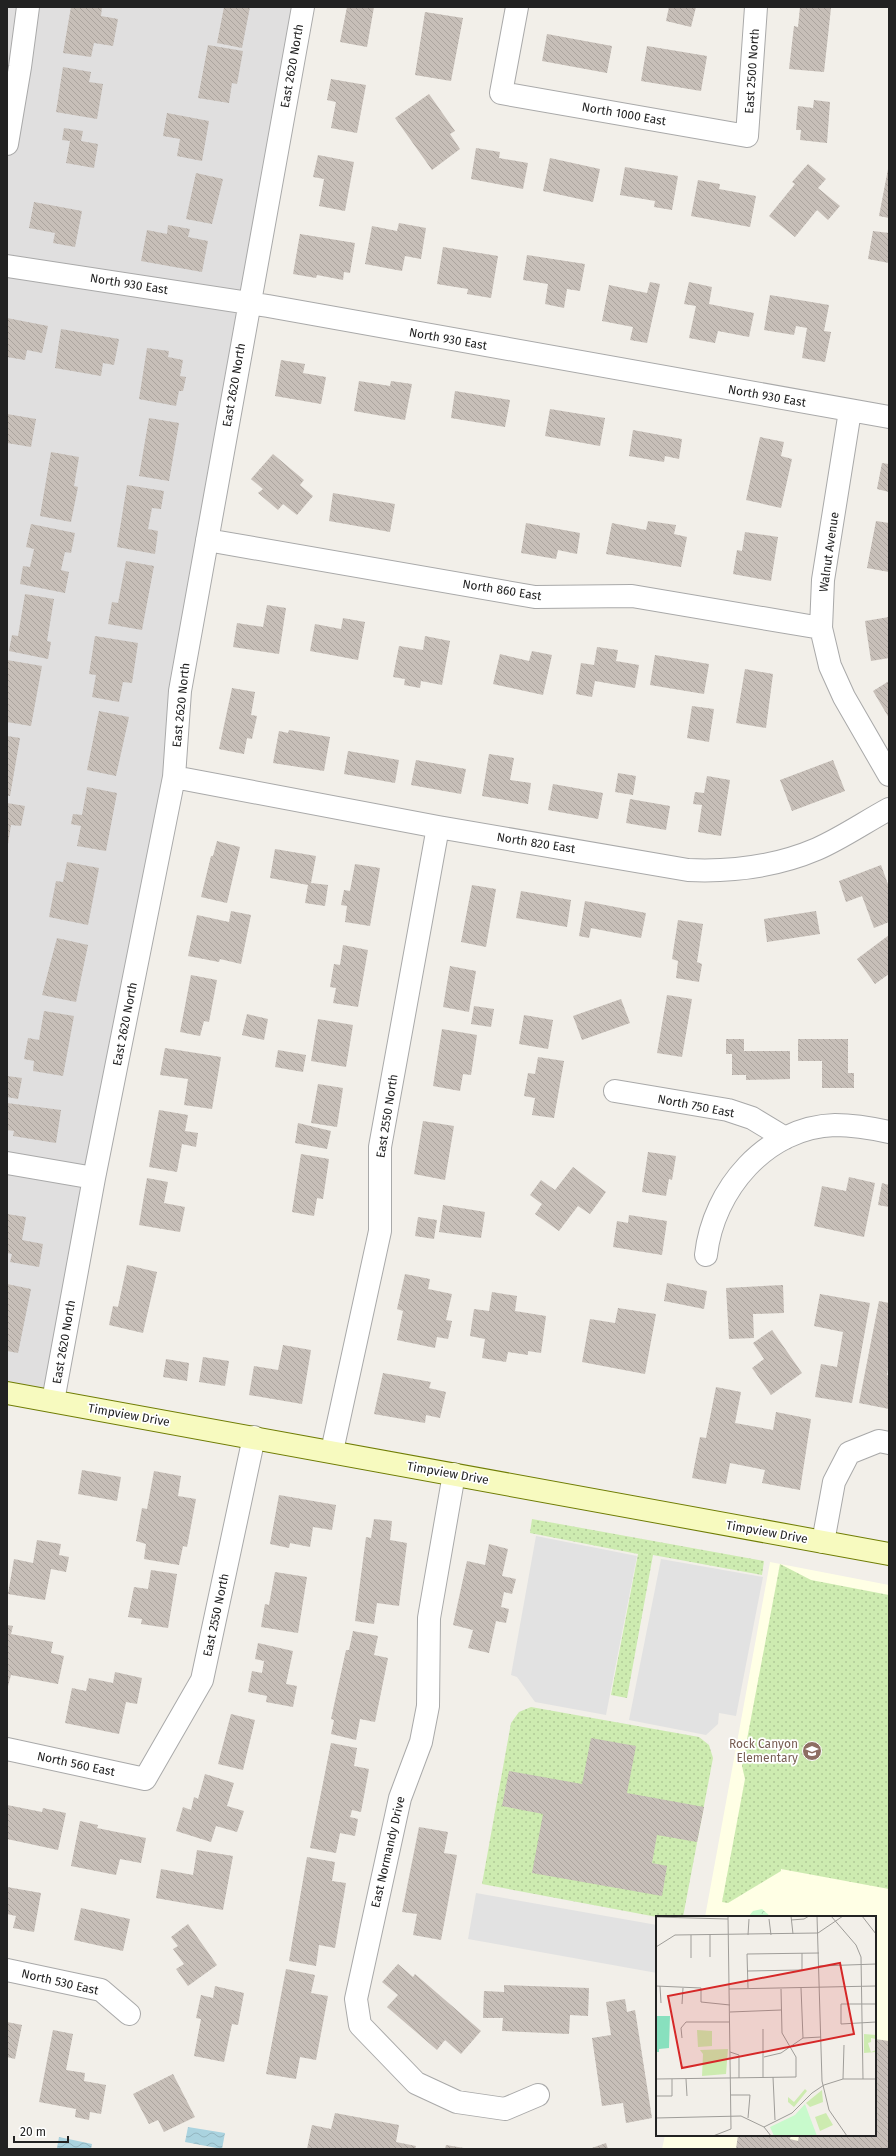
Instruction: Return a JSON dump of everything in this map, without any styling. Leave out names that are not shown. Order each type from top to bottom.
[{"type":"street","points":[[7,144],[28,7]]},
{"type":"street","name":"East 2620 North","points":[[53,1401],[94,1178],[174,777],[180,692],[248,303],[303,7]]},
{"type":"street","name":"North 1000 East","points":[[517,7],[501,93],[747,136]]},
{"type":"street","name":"East 2500 North","points":[[747,136],[756,7]]},
{"type":"street","name":"North 930 East","points":[[7,266],[248,303],[889,418]]},
{"type":"street","name":"Walnut Avenue","points":[[850,411],[823,580],[822,628],[830,666],[844,697],[889,775]]},
{"type":"street","name":"North 860 East","points":[[207,540],[535,597],[632,596],[822,628]]},
{"type":"street","name":"North 820 East","points":[[174,777],[438,827],[688,870],[717,871],[750,868],[782,862],[817,849],[889,809]]},
{"type":"street","name":"East 2550 North","points":[[332,1452],[380,1231],[380,1147],[438,827]]},
{"type":"street","name":"North 750 East","points":[[615,1090],[728,1110],[752,1118],[785,1138]]},
{"type":"street","points":[[706,1255],[714,1216],[729,1186],[745,1168],[761,1154],[785,1138],[817,1127],[834,1125],[859,1126],[889,1132]]},
{"type":"street","points":[[7,1163],[94,1178]]},
{"type":"street","name":"Timpview Drive","points":[[7,1393],[889,1554]]},
{"type":"street","name":"East 2550 North","points":[[145,1779],[202,1680],[254,1437]]},
{"type":"street","points":[[823,1542],[834,1482],[849,1453],[879,1441],[889,1443]]},
{"type":"street","name":"East Normandy Drive","points":[[454,1474],[429,1618],[428,1706],[421,1742],[400,1798],[356,1999],[360,2025],[416,2083],[457,2102],[506,2109],[538,2095]]},
{"type":"street","name":"North 560 East","points":[[7,1749],[145,1779]]},
{"type":"street","name":"North 530 East","points":[[7,1970],[101,1990],[128,2014]]},
{"type":"shaded area","points":[[7,7],[299,7],[53,1401],[7,1393]]},
{"type":"shaded area","points":[[536,1536],[637,1556],[606,1715],[535,1702],[517,1677],[511,1675]]},
{"type":"shaded area","points":[[661,1559],[763,1577],[736,1716],[719,1713],[718,1724],[706,1735],[629,1720]]},
{"type":"shaded area","name":"Rock Canyon Elementary","points":[[770,1562],[889,1585],[889,2149],[662,2149],[665,2136],[876,2136],[876,1916],[705,1916]]},
{"type":"shaded area","points":[[476,1893],[656,1925],[656,1973],[468,1939]]},
{"type":"green space","points":[[532,1519],[764,1561],[762,1575],[653,1555],[627,1698],[611,1695],[638,1554],[530,1533]]},
{"type":"green space","name":"Rock Canyon Elementary","points":[[780,1564],[811,1580],[889,1595],[889,1889],[781,1869],[781,1871],[728,1903],[722,1902],[745,1779],[742,1766]]},
{"type":"green space","points":[[531,1707],[699,1737],[709,1745],[713,1758],[683,1916],[656,1917],[482,1884],[511,1723],[519,1712]]},
{"type":"green space","points":[[762,1909],[770,1916],[749,1916],[753,1911]]},
{"type":"water","points":[[188,2127],[225,2133],[222,2149],[185,2142]]},
{"type":"water","points":[[59,2137],[92,2144],[91,2149],[57,2148]]},
{"type":"building","points":[[71,7],[102,7],[101,16],[118,19],[113,46],[94,43],[91,57],[63,53]]},
{"type":"building","points":[[224,7],[250,7],[242,48],[217,43]]},
{"type":"building","points":[[347,7],[374,7],[367,47],[340,42]]},
{"type":"building","points":[[669,7],[696,7],[691,27],[666,21]]},
{"type":"building","points":[[800,7],[831,8],[824,72],[789,69],[794,26],[798,27]]},
{"type":"building","points":[[425,12],[463,18],[451,81],[415,75]]},
{"type":"building","points":[[547,34],[612,46],[607,73],[542,61]]},
{"type":"building","points":[[208,45],[243,51],[237,84],[232,83],[229,103],[198,98]]},
{"type":"building","points":[[647,46],[707,56],[701,91],[641,81]]},
{"type":"building","points":[[63,67],[91,72],[89,82],[103,84],[97,119],[56,112]]},
{"type":"building","points":[[331,79],[366,85],[357,133],[331,128],[336,102],[327,100]]},
{"type":"building","points":[[429,94],[455,131],[450,134],[460,149],[432,170],[395,118]]},
{"type":"building","points":[[814,100],[830,102],[827,143],[800,140],[801,130],[796,130],[798,106],[813,108]]},
{"type":"building","points":[[167,113],[209,121],[202,161],[177,156],[180,139],[163,136]]},
{"type":"building","points":[[64,128],[83,131],[81,141],[98,144],[94,168],[66,163],[70,141],[62,140]]},
{"type":"building","points":[[476,148],[500,152],[499,158],[528,163],[523,189],[471,179]]},
{"type":"building","points":[[318,155],[354,162],[345,211],[319,206],[324,179],[313,177]]},
{"type":"building","points":[[550,158],[600,169],[593,202],[543,191]]},
{"type":"building","points":[[808,164],[826,179],[818,188],[840,206],[828,220],[817,210],[795,237],[769,216],[795,184],[792,182]]},
{"type":"building","points":[[625,167],[678,176],[672,210],[654,207],[655,201],[620,195]]},
{"type":"building","points":[[889,169],[889,218],[879,216]]},
{"type":"building","points":[[196,173],[223,179],[212,224],[186,219]]},
{"type":"building","points":[[698,180],[720,184],[719,189],[756,196],[750,227],[691,216]]},
{"type":"building","points":[[34,202],[82,211],[75,247],[53,243],[55,233],[29,228]]},
{"type":"building","points":[[399,223],[426,228],[421,259],[405,256],[402,271],[365,264],[372,226],[397,231]]},
{"type":"building","points":[[168,225],[190,229],[188,237],[208,241],[202,272],[141,261],[147,230],[167,234]]},
{"type":"building","points":[[873,231],[889,233],[889,263],[868,259]]},
{"type":"building","points":[[300,234],[355,243],[350,273],[344,272],[343,280],[317,275],[316,278],[293,274]]},
{"type":"building","points":[[443,247],[498,256],[491,298],[467,294],[468,289],[437,284]]},
{"type":"building","points":[[527,255],[585,264],[580,291],[567,289],[564,308],[545,304],[548,284],[523,280]]},
{"type":"building","points":[[650,282],[660,284],[647,343],[630,340],[633,327],[602,321],[609,285],[647,293]]},
{"type":"building","points":[[689,282],[712,287],[709,304],[754,313],[749,337],[718,331],[715,343],[689,338],[696,306],[684,304]]},
{"type":"building","points":[[770,295],[829,305],[824,331],[831,332],[825,362],[802,358],[807,328],[796,326],[794,335],[764,330]]},
{"type":"building","points":[[7,318],[48,326],[42,353],[27,350],[25,360],[7,357]]},
{"type":"building","points":[[61,329],[119,339],[114,365],[103,363],[101,376],[55,368]]},
{"type":"building","points":[[147,348],[169,351],[168,357],[183,360],[180,376],[186,377],[183,391],[179,391],[176,406],[139,399]]},
{"type":"building","points":[[281,360],[305,364],[303,373],[326,377],[321,404],[275,396]]},
{"type":"building","points":[[359,381],[390,386],[391,381],[412,384],[405,420],[354,411]]},
{"type":"building","points":[[455,391],[510,400],[505,427],[451,418]]},
{"type":"building","points":[[550,409],[605,418],[600,446],[545,436]]},
{"type":"building","points":[[7,414],[36,419],[31,447],[7,443]]},
{"type":"building","points":[[149,418],[179,423],[169,481],[139,476]]},
{"type":"building","points":[[633,430],[682,439],[679,459],[665,456],[664,462],[629,456]]},
{"type":"building","points":[[760,437],[784,442],[781,456],[792,459],[781,508],[746,500]]},
{"type":"building","points":[[51,452],[79,457],[74,486],[78,487],[71,522],[40,516]]},
{"type":"building","points":[[273,454],[304,480],[300,485],[313,496],[297,515],[283,504],[278,510],[258,493],[263,489],[251,479]]},
{"type":"building","points":[[882,463],[889,464],[889,492],[877,489]]},
{"type":"building","points":[[127,485],[164,491],[161,509],[152,508],[148,529],[158,531],[155,554],[117,547]]},
{"type":"building","points":[[333,493],[395,504],[390,532],[329,521]]},
{"type":"building","points":[[648,521],[676,525],[674,534],[687,537],[681,567],[606,554],[612,523],[646,530]]},
{"type":"building","points":[[876,521],[889,523],[889,572],[867,568]]},
{"type":"building","points":[[526,523],[580,533],[577,554],[558,550],[556,559],[521,553]]},
{"type":"building","points":[[31,524],[75,533],[71,553],[65,552],[61,570],[69,572],[65,593],[20,584],[23,566],[30,567],[34,549],[26,547]]},
{"type":"building","points":[[745,532],[778,537],[771,581],[733,574],[737,550],[742,551]]},
{"type":"building","points":[[126,561],[154,566],[142,630],[108,624],[112,602],[118,603]]},
{"type":"building","points":[[25,594],[54,599],[47,641],[51,642],[48,659],[9,651],[12,635],[18,636]]},
{"type":"building","points":[[267,605],[286,608],[279,654],[233,647],[237,623],[263,627]]},
{"type":"building","points":[[889,617],[889,658],[871,661],[865,621]]},
{"type":"building","points":[[343,618],[365,622],[358,660],[310,651],[315,624],[341,629]]},
{"type":"building","points":[[95,636],[138,643],[132,683],[123,682],[119,702],[92,697],[96,675],[89,674]]},
{"type":"building","points":[[425,636],[450,641],[442,685],[421,681],[420,688],[404,685],[405,679],[393,677],[399,646],[423,650]]},
{"type":"building","points":[[597,647],[618,650],[616,661],[639,665],[635,688],[595,681],[592,697],[576,694],[581,663],[594,665]]},
{"type":"building","points":[[532,651],[552,655],[543,695],[493,684],[500,654],[529,661]]},
{"type":"building","points":[[655,655],[709,664],[704,694],[650,685]]},
{"type":"building","points":[[7,660],[42,666],[31,726],[7,722]]},
{"type":"building","points":[[745,669],[773,674],[766,728],[736,723]]},
{"type":"building","points":[[889,681],[889,718],[873,691]]},
{"type":"building","points":[[232,688],[255,692],[251,715],[257,716],[252,739],[247,738],[244,754],[219,749]]},
{"type":"building","points":[[692,706],[714,709],[709,742],[687,738]]},
{"type":"building","points":[[99,711],[129,717],[116,776],[87,770]]},
{"type":"building","points":[[289,730],[330,737],[324,771],[273,763],[279,731],[288,733]]},
{"type":"building","points":[[7,736],[20,738],[10,796],[7,796]]},
{"type":"building","points":[[348,751],[399,760],[395,783],[344,774]]},
{"type":"building","points":[[489,754],[514,758],[510,780],[531,783],[528,804],[482,796]]},
{"type":"building","points":[[416,760],[466,769],[461,794],[411,785]]},
{"type":"building","points":[[833,760],[845,791],[792,811],[780,780]]},
{"type":"building","points":[[618,773],[636,776],[633,795],[615,792]]},
{"type":"building","points":[[707,776],[730,780],[721,836],[698,832],[702,805],[693,804],[695,792],[704,793]]},
{"type":"building","points":[[553,784],[603,793],[598,819],[548,810]]},
{"type":"building","points":[[87,787],[117,793],[106,851],[77,846],[81,826],[71,824],[73,814],[82,815]]},
{"type":"building","points":[[630,799],[670,806],[666,830],[626,823]]},
{"type":"building","points":[[7,803],[25,806],[21,826],[11,825],[8,844]]},
{"type":"building","points":[[217,841],[240,847],[227,903],[201,897],[211,856],[213,856]]},
{"type":"building","points":[[275,849],[316,856],[311,883],[328,885],[325,906],[305,903],[308,885],[270,878]]},
{"type":"building","points":[[67,862],[99,868],[88,925],[49,917],[56,881],[63,882]]},
{"type":"building","points":[[355,864],[380,868],[370,926],[345,922],[347,906],[341,905],[344,890],[350,891]]},
{"type":"building","points":[[881,865],[889,887],[889,922],[874,928],[862,896],[846,902],[839,881]]},
{"type":"building","points":[[472,885],[496,889],[486,947],[461,942]]},
{"type":"building","points":[[521,891],[571,900],[567,927],[516,918]]},
{"type":"building","points":[[585,901],[646,913],[641,938],[591,928],[589,938],[579,936]]},
{"type":"building","points":[[231,911],[251,915],[241,964],[220,959],[219,962],[188,956],[197,915],[229,922]]},
{"type":"building","points":[[816,911],[820,934],[767,942],[764,919]]},
{"type":"building","points":[[678,920],[703,924],[697,962],[702,964],[699,982],[676,978],[678,961],[672,959]]},
{"type":"building","points":[[889,935],[889,974],[875,984],[857,959]]},
{"type":"building","points":[[57,938],[88,945],[76,1002],[42,995]]},
{"type":"building","points":[[343,945],[368,950],[358,1007],[333,1003],[336,988],[330,987],[334,964],[340,965]]},
{"type":"building","points":[[450,966],[476,971],[469,1012],[443,1007]]},
{"type":"building","points":[[191,975],[217,980],[209,1022],[204,1021],[200,1036],[180,1032]]},
{"type":"building","points":[[667,995],[692,999],[682,1057],[657,1053]]},
{"type":"building","points":[[621,999],[630,1023],[582,1040],[573,1016]]},
{"type":"building","points":[[474,1006],[494,1009],[491,1027],[471,1024]]},
{"type":"building","points":[[44,1011],[74,1016],[63,1076],[33,1071],[34,1061],[24,1059],[28,1038],[39,1040]]},
{"type":"building","points":[[247,1014],[268,1019],[264,1040],[242,1035]]},
{"type":"building","points":[[524,1015],[553,1020],[548,1049],[519,1044]]},
{"type":"building","points":[[318,1019],[353,1025],[346,1067],[311,1061]]},
{"type":"building","points":[[442,1029],[477,1035],[471,1075],[463,1074],[460,1091],[433,1086]]},
{"type":"building","points":[[726,1039],[744,1039],[744,1051],[790,1051],[790,1079],[746,1080],[746,1075],[732,1075],[732,1054],[726,1054]]},
{"type":"building","points":[[798,1039],[848,1039],[848,1073],[854,1073],[854,1088],[822,1088],[822,1061],[798,1061]]},
{"type":"building","points":[[165,1048],[221,1057],[212,1109],[184,1105],[188,1079],[160,1075]]},
{"type":"building","points":[[278,1050],[306,1055],[303,1072],[275,1067]]},
{"type":"building","points":[[538,1057],[564,1061],[554,1118],[532,1115],[535,1098],[524,1096],[528,1073],[535,1074]]},
{"type":"building","points":[[7,1076],[22,1078],[18,1099],[7,1097]]},
{"type":"building","points":[[318,1084],[343,1088],[337,1127],[311,1123]]},
{"type":"building","points":[[7,1103],[61,1110],[56,1143],[13,1136],[14,1131],[7,1130]]},
{"type":"building","points":[[159,1110],[188,1115],[185,1131],[198,1133],[196,1147],[182,1144],[177,1172],[149,1167]]},
{"type":"building","points":[[423,1121],[454,1126],[445,1180],[414,1174]]},
{"type":"building","points":[[298,1123],[331,1131],[327,1149],[295,1143]]},
{"type":"building","points":[[648,1152],[676,1156],[672,1180],[669,1179],[666,1196],[642,1192]]},
{"type":"building","points":[[301,1154],[329,1159],[323,1199],[317,1198],[314,1216],[292,1212]]},
{"type":"building","points":[[573,1167],[606,1192],[590,1214],[578,1206],[559,1231],[535,1214],[542,1204],[530,1195],[541,1180],[555,1190]]},
{"type":"building","points":[[849,1177],[875,1183],[864,1237],[814,1226],[822,1186],[846,1191]]},
{"type":"building","points":[[147,1178],[168,1182],[164,1203],[185,1207],[180,1232],[139,1225]]},
{"type":"building","points":[[882,1183],[889,1185],[889,1207],[878,1205]]},
{"type":"building","points":[[443,1205],[485,1212],[481,1238],[439,1232]]},
{"type":"building","points":[[7,1214],[26,1217],[22,1240],[43,1244],[39,1267],[10,1262],[12,1254],[7,1253]]},
{"type":"building","points":[[629,1215],[667,1221],[662,1255],[613,1247],[617,1221],[628,1223]]},
{"type":"building","points":[[418,1217],[437,1220],[434,1239],[415,1236]]},
{"type":"building","points":[[127,1265],[157,1272],[143,1333],[109,1325],[113,1306],[118,1307]]},
{"type":"building","points":[[405,1274],[430,1279],[428,1289],[452,1294],[446,1320],[452,1321],[448,1339],[437,1337],[435,1348],[397,1340],[403,1311],[397,1309]]},
{"type":"building","points":[[667,1283],[707,1291],[704,1309],[664,1301]]},
{"type":"building","points":[[7,1284],[31,1289],[18,1353],[7,1351]]},
{"type":"building","points":[[783,1285],[784,1313],[753,1314],[754,1338],[729,1339],[726,1288]]},
{"type":"building","points":[[492,1292],[517,1296],[515,1311],[546,1316],[541,1353],[528,1351],[528,1355],[508,1352],[506,1362],[482,1358],[485,1339],[470,1336],[474,1309],[489,1311]]},
{"type":"building","points":[[820,1294],[870,1303],[852,1403],[815,1397],[821,1364],[837,1367],[843,1332],[814,1326]]},
{"type":"building","points":[[879,1301],[889,1303],[889,1364],[887,1375],[889,1375],[889,1409],[859,1403]]},
{"type":"building","points":[[618,1308],[656,1314],[645,1374],[582,1362],[590,1319],[615,1323]]},
{"type":"building","points":[[772,1330],[802,1373],[771,1395],[752,1368],[764,1359],[753,1343]]},
{"type":"building","points":[[283,1345],[311,1350],[302,1404],[249,1395],[254,1366],[278,1370]]},
{"type":"building","points":[[203,1357],[229,1361],[225,1386],[199,1382]]},
{"type":"building","points":[[166,1359],[189,1363],[187,1381],[163,1377]]},
{"type":"building","points":[[383,1373],[431,1382],[429,1388],[446,1392],[440,1418],[426,1415],[425,1423],[374,1414]]},
{"type":"building","points":[[716,1387],[741,1392],[735,1423],[773,1430],[776,1412],[811,1419],[800,1490],[762,1483],[765,1470],[730,1463],[726,1484],[692,1478],[700,1437],[706,1438]]},
{"type":"building","points":[[82,1470],[121,1477],[117,1501],[78,1494]]},
{"type":"building","points":[[154,1471],[181,1476],[178,1496],[196,1499],[187,1547],[183,1546],[179,1565],[144,1559],[146,1544],[136,1541],[142,1508],[147,1509]]},
{"type":"building","points":[[279,1495],[336,1505],[332,1530],[313,1527],[310,1547],[290,1543],[289,1548],[270,1544]]},
{"type":"building","points":[[374,1519],[392,1521],[390,1540],[407,1543],[399,1606],[377,1603],[374,1624],[355,1621],[366,1537],[371,1538]]},
{"type":"building","points":[[37,1540],[61,1544],[59,1555],[69,1557],[66,1572],[51,1569],[45,1600],[8,1594],[14,1559],[33,1563]]},
{"type":"building","points":[[489,1544],[508,1549],[502,1576],[516,1579],[512,1594],[504,1592],[501,1607],[509,1609],[506,1623],[496,1621],[489,1653],[468,1648],[473,1630],[453,1625],[467,1561],[485,1565]]},
{"type":"building","points":[[151,1570],[177,1574],[168,1628],[141,1624],[142,1619],[128,1617],[134,1587],[148,1589]]},
{"type":"building","points":[[275,1572],[307,1577],[298,1633],[261,1627],[265,1604],[269,1605]]},
{"type":"building","points":[[7,1625],[13,1626],[11,1634],[53,1642],[51,1653],[64,1656],[58,1684],[11,1675],[7,1690]]},
{"type":"building","points":[[353,1631],[378,1636],[374,1655],[388,1658],[375,1722],[360,1719],[356,1740],[331,1734],[334,1720],[331,1719],[346,1650],[349,1650]]},
{"type":"building","points":[[258,1643],[293,1651],[286,1684],[297,1686],[293,1707],[266,1702],[267,1696],[248,1692],[252,1671],[262,1673],[264,1661],[255,1659]]},
{"type":"building","points":[[115,1672],[142,1678],[137,1704],[126,1702],[119,1734],[65,1723],[72,1688],[86,1691],[89,1678],[113,1683]]},
{"type":"building","points":[[231,1714],[255,1720],[243,1770],[218,1764]]},
{"type":"building","points":[[591,1738],[636,1746],[627,1793],[704,1807],[697,1842],[657,1835],[652,1863],[667,1866],[662,1896],[532,1873],[543,1814],[502,1806],[509,1771],[582,1784]]},
{"type":"building","points":[[331,1743],[357,1748],[354,1766],[369,1769],[361,1812],[352,1810],[350,1817],[358,1819],[355,1836],[340,1833],[336,1853],[310,1848]]},
{"type":"building","points":[[205,1774],[234,1783],[227,1806],[244,1811],[237,1832],[216,1826],[211,1842],[176,1831],[183,1807],[191,1810],[194,1797],[198,1799]]},
{"type":"building","points":[[7,1805],[42,1812],[43,1808],[66,1813],[58,1850],[7,1839]]},
{"type":"building","points":[[80,1821],[98,1825],[97,1828],[146,1838],[141,1863],[120,1859],[116,1875],[71,1866]]},
{"type":"building","points":[[419,1827],[448,1832],[444,1853],[457,1855],[441,1940],[413,1935],[417,1914],[402,1912]]},
{"type":"building","points":[[197,1850],[233,1856],[223,1910],[156,1898],[161,1869],[193,1875]]},
{"type":"building","points":[[307,1857],[335,1862],[332,1881],[346,1883],[335,1948],[319,1945],[316,1966],[289,1961]]},
{"type":"building","points":[[7,1887],[41,1893],[34,1932],[13,1928],[16,1916],[7,1914]]},
{"type":"building","points":[[81,1908],[130,1919],[123,1951],[74,1940]]},
{"type":"building","points":[[188,1924],[217,1965],[188,1986],[176,1969],[184,1964],[173,1949],[178,1946],[171,1937]]},
{"type":"building","points":[[398,1964],[413,1977],[415,1974],[481,2031],[461,2054],[445,2040],[437,2050],[387,2007],[398,1995],[382,1982]]},
{"type":"building","points":[[286,1969],[315,1975],[311,1993],[328,1996],[316,2060],[300,2057],[296,2079],[266,2074]]},
{"type":"building","points":[[504,1985],[589,1988],[588,2016],[570,2015],[569,2034],[502,2031],[503,2018],[483,2018],[484,1991],[504,1992]]},
{"type":"building","points":[[215,1986],[244,1993],[238,2025],[232,2024],[224,2062],[194,2056],[201,2019],[196,2018],[201,1995],[213,1998]]},
{"type":"building","points":[[625,1999],[627,2012],[635,2010],[652,2118],[626,2123],[623,2103],[602,2106],[592,2038],[611,2035],[606,2002]]},
{"type":"building","points":[[7,2022],[22,2025],[15,2059],[7,2057]]},
{"type":"building","points":[[53,2030],[73,2034],[66,2070],[85,2073],[84,2081],[106,2085],[101,2114],[90,2112],[89,2120],[75,2117],[76,2109],[39,2102]]},
{"type":"building","points":[[876,2039],[889,2041],[889,2149],[736,2149],[738,2136],[791,2136],[790,2139],[798,2141],[799,2136],[876,2136]]},
{"type":"building","points":[[173,2074],[195,2117],[164,2132],[158,2120],[149,2124],[133,2094]]},
{"type":"building","points":[[335,2113],[399,2125],[396,2142],[416,2146],[415,2149],[307,2149],[312,2125],[331,2129]]},
{"type":"building","points":[[606,2143],[608,2149],[589,2149]]},
{"type":"building","points":[[446,2145],[464,2148],[464,2149],[445,2149]]},
{"type":"place","name":"Rock Canyon Elementary","points":[[812,1751]]}]
